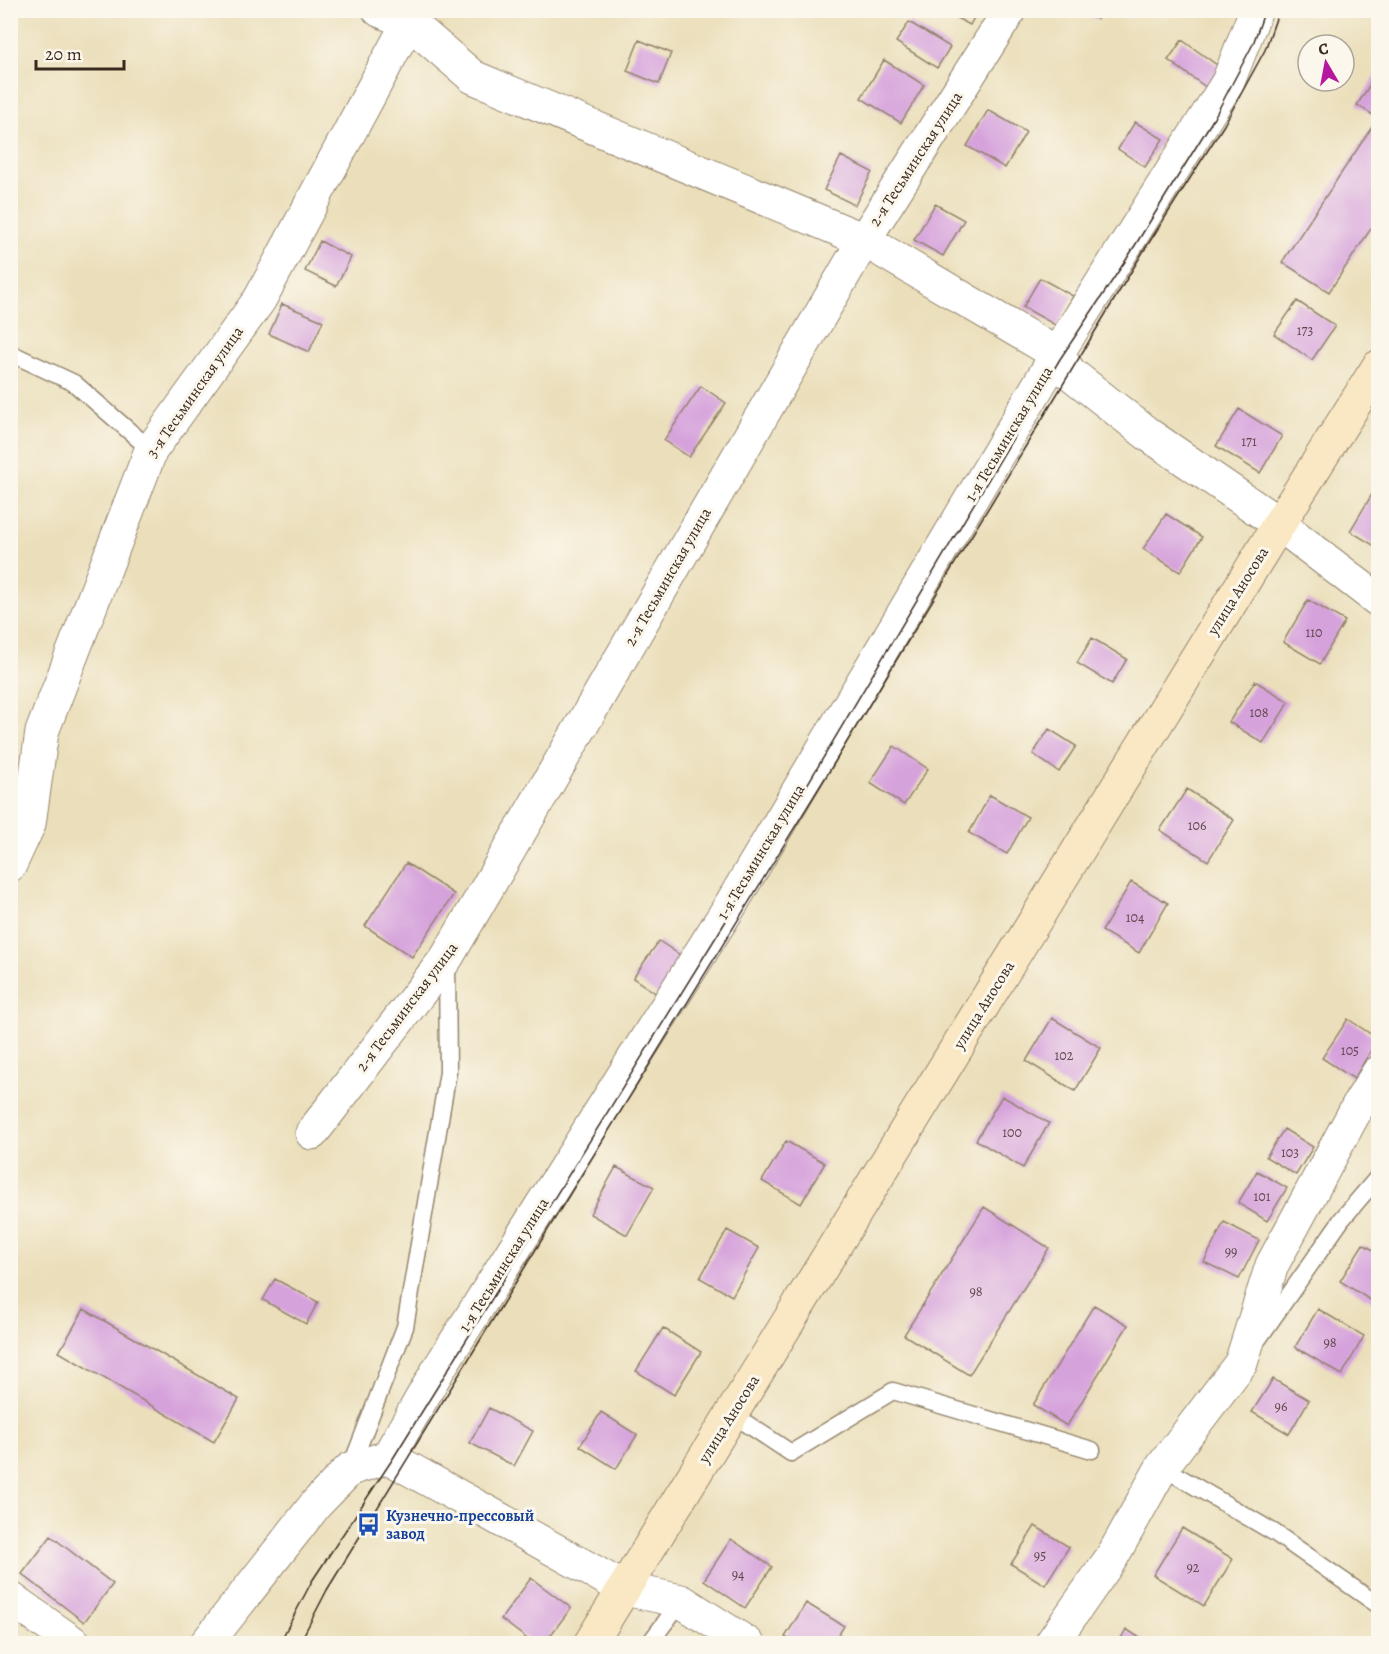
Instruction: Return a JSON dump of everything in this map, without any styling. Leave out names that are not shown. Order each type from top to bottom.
[{"type":"main road","name":"улица Аносова","points":[[590,1644],[1279,524],[1378,367]]},
{"type":"street","points":[[379,10],[413,17],[473,77],[864,240],[1057,354],[1071,373],[1149,435],[1279,524],[1378,600]]},
{"type":"street","name":"2-я Тесьминская улица","points":[[312,1133],[447,957],[864,240],[1010,10]]},
{"type":"street","name":"1-я Тесьминская улица","points":[[388,1457],[438,1370],[730,906],[1057,354],[1228,82],[1256,10]]},
{"type":"street","name":"3-я Тесьминская улица","points":[[10,865],[29,824],[42,732],[151,450],[260,300],[413,17]]},
{"type":"street","points":[[1051,1644],[1112,1557],[1162,1467],[1241,1363],[1272,1265],[1378,1073]]},
{"type":"street","points":[[206,1644],[316,1504],[350,1468],[388,1457],[625,1589],[681,1601],[748,1644]]},
{"type":"street","points":[[10,1598],[75,1644]]},
{"type":"lane","points":[[10,353],[74,383],[151,450]]},
{"type":"lane","points":[[350,1468],[405,1327],[448,1072],[447,957]]},
{"type":"lane","points":[[1241,1363],[1342,1219],[1378,1177]]},
{"type":"lane","points":[[732,1414],[791,1453],[893,1391],[1092,1450]]},
{"type":"lane","points":[[1162,1467],[1275,1533],[1378,1605]]},
{"type":"lane","points":[[649,1644],[681,1601]]},
{"type":"building","points":[[941,10],[978,10],[970,25]]},
{"type":"building","points":[[1076,10],[1101,10],[1097,19]]},
{"type":"building","points":[[909,22],[950,47],[937,68],[896,42]]},
{"type":"building","points":[[639,40],[671,53],[659,84],[627,71]]},
{"type":"building","points":[[1182,40],[1224,70],[1210,90],[1168,60]]},
{"type":"building","points":[[884,60],[924,85],[901,123],[861,98]]},
{"type":"building","points":[[1378,72],[1378,118],[1357,105]]},
{"type":"building","points":[[988,110],[1026,132],[1005,168],[967,146]]},
{"type":"building","points":[[1378,118],[1378,218],[1329,292],[1282,262]]},
{"type":"building","points":[[1135,122],[1163,139],[1145,167],[1118,149]]},
{"type":"building","points":[[841,156],[872,172],[855,205],[824,190]]},
{"type":"building","points":[[935,204],[964,220],[943,256],[914,240]]},
{"type":"building","points":[[320,241],[351,257],[336,286],[305,271]]},
{"type":"building","points":[[1040,278],[1073,296],[1057,326],[1023,307]]},
{"type":"building","points":[[1297,301],[1335,326],[1312,360],[1274,334]]},
{"type":"building","points":[[282,304],[323,321],[309,352],[269,334]]},
{"type":"building","points":[[701,386],[726,403],[689,457],[664,440]]},
{"type":"building","points":[[1239,409],[1282,436],[1260,473],[1216,446]]},
{"type":"building","points":[[1374,491],[1378,493],[1378,548],[1350,531]]},
{"type":"building","points":[[1166,514],[1202,537],[1180,572],[1143,549]]},
{"type":"building","points":[[1308,600],[1345,621],[1320,664],[1283,642]]},
{"type":"building","points":[[1092,638],[1127,659],[1112,684],[1077,663]]},
{"type":"building","points":[[1255,681],[1289,702],[1263,743],[1229,722]]},
{"type":"building","points":[[1049,729],[1076,746],[1059,772],[1033,754]]},
{"type":"building","points":[[894,746],[928,769],[904,805],[870,783]]},
{"type":"building","points":[[1187,789],[1234,820],[1208,861],[1160,830]]},
{"type":"building","points":[[990,795],[1028,817],[1007,854],[969,833]]},
{"type":"building","points":[[406,863],[454,894],[412,957],[365,926]]},
{"type":"building","points":[[1131,882],[1168,903],[1139,953],[1102,931]]},
{"type":"building","points":[[659,941],[686,959],[660,996],[633,978]]},
{"type":"building","points":[[1052,1018],[1101,1048],[1075,1091],[1026,1061]]},
{"type":"building","points":[[1348,1019],[1378,1039],[1354,1079],[1322,1058]]},
{"type":"building","points":[[1002,1096],[1049,1123],[1023,1168],[976,1140]]},
{"type":"building","points":[[1284,1129],[1313,1147],[1296,1175],[1266,1157]]},
{"type":"building","points":[[786,1141],[825,1163],[801,1204],[762,1181]]},
{"type":"building","points":[[616,1167],[654,1187],[627,1235],[590,1214]]},
{"type":"building","points":[[1257,1171],[1287,1188],[1267,1221],[1238,1203]]},
{"type":"building","points":[[984,1207],[1049,1248],[969,1375],[904,1335]]},
{"type":"building","points":[[1224,1222],[1259,1240],[1239,1279],[1204,1262]]},
{"type":"building","points":[[727,1230],[759,1248],[732,1296],[700,1278]]},
{"type":"building","points":[[1363,1244],[1378,1253],[1378,1305],[1340,1281]]},
{"type":"building","points":[[275,1279],[318,1302],[306,1324],[263,1300]]},
{"type":"building","points":[[1094,1305],[1128,1325],[1067,1426],[1033,1405]]},
{"type":"building","points":[[84,1309],[239,1399],[214,1442],[59,1352]]},
{"type":"building","points":[[1318,1309],[1364,1336],[1342,1375],[1295,1347]]},
{"type":"building","points":[[663,1328],[701,1352],[674,1395],[636,1371]]},
{"type":"building","points":[[1273,1379],[1309,1400],[1289,1434],[1252,1412]]},
{"type":"building","points":[[489,1408],[533,1431],[514,1466],[470,1443]]},
{"type":"building","points":[[601,1412],[637,1435],[616,1469],[580,1446]]},
{"type":"building","points":[[1035,1526],[1069,1547],[1045,1585],[1011,1564]]},
{"type":"building","points":[[1182,1528],[1233,1559],[1204,1606],[1153,1575]]},
{"type":"building","points":[[51,1536],[113,1584],[84,1622],[22,1574]]},
{"type":"building","points":[[731,1539],[772,1567],[745,1608],[704,1580]]},
{"type":"building","points":[[531,1578],[571,1608],[544,1644],[534,1644],[501,1619]]},
{"type":"building","points":[[806,1603],[844,1626],[833,1644],[796,1644],[785,1637]]},
{"type":"building","points":[[1126,1629],[1149,1644],[1118,1644]]},
{"type":"tram line","points":[[279,1644],[312,1581],[392,1460],[734,908],[1060,359],[1126,260],[1214,118],[1253,44],[1265,10]]},
{"type":"tram line","points":[[299,1644],[327,1590],[833,765],[1143,252],[1224,125],[1265,50],[1279,10]]},
{"type":"place","name":"Кузнечно-прессовый завод","points":[[368,1525]]}]
